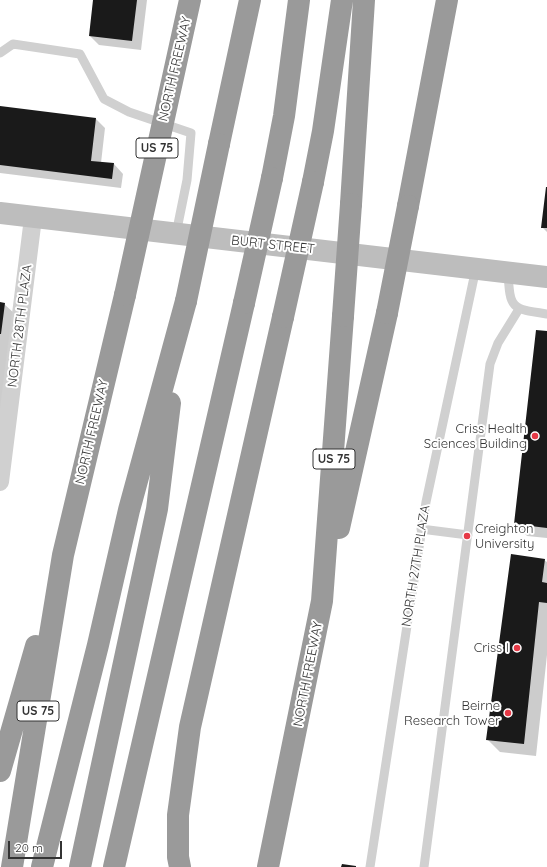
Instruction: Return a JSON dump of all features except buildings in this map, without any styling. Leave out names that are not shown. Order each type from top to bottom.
[{"type":"highway","name":"NORTH FREEWAY","points":[[12,867],[63,555],[125,295],[190,0]]},
{"type":"highway","points":[[42,867],[98,645],[129,510],[180,328],[250,0]]},
{"type":"highway","points":[[114,867],[272,178],[284,116],[299,0]]},
{"type":"highway","points":[[322,601],[387,313],[447,0]]},
{"type":"highway","points":[[180,867],[178,857],[178,815],[190,727],[313,182],[323,131],[342,1]]},
{"type":"highway","name":"NORTH FREEWAY","points":[[268,867],[322,601],[364,2]]},
{"type":"highway","points":[[80,867],[157,508],[180,328]]},
{"type":"highway","points":[[0,771],[63,555]]},
{"type":"street","name":"BURT STREET","points":[[0,213],[547,277]]},
{"type":"street","name":"NORTH 28TH PLAZA","points":[[0,482],[33,218]]},
{"type":"lane","points":[[0,53],[13,44],[80,54],[104,99],[129,112],[191,133],[187,180],[176,234]]},
{"type":"lane","name":"NORTH 27TH PLAZA","points":[[370,867],[421,529],[476,268]]},
{"type":"lane","points":[[508,272],[509,297],[516,308],[547,314]]},
{"type":"lane","points":[[424,867],[490,364],[498,343],[519,309]]},
{"type":"lane","points":[[421,529],[468,535]]},
{"type":"place","name":"Criss Health Sciences Building","points":[[535,436]]},
{"type":"place","name":"Creighton University","points":[[467,536]]},
{"type":"place","name":"Criss I","points":[[517,648]]},
{"type":"place","name":"Beirne Research Tower","points":[[508,713]]}]
